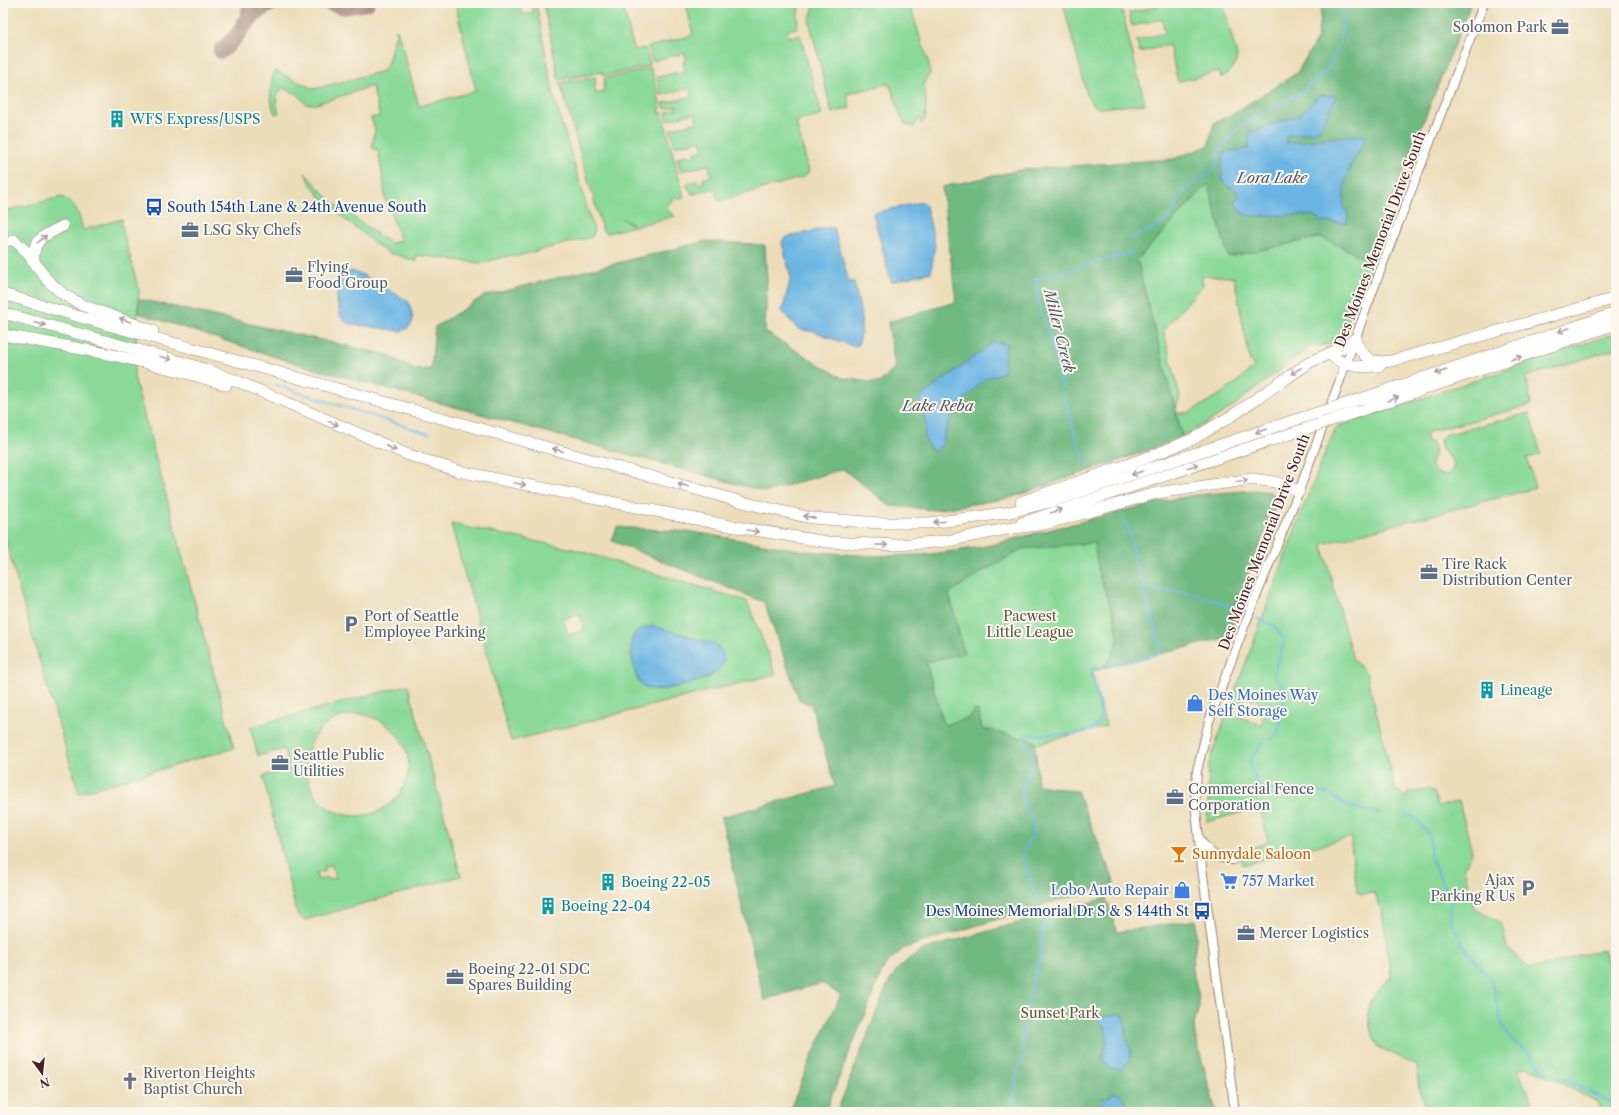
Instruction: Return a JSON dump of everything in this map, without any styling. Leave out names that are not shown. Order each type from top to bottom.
[{"type":"highway","points":[[34,260],[34,248],[38,241],[63,226]]},
{"type":"highway","points":[[14,240],[34,260],[48,281],[63,294],[82,305],[227,358]]},
{"type":"highway","points":[[3,294],[87,319],[735,500],[811,518],[851,522],[929,523],[1010,512],[1050,502],[1361,399],[1603,323],[1616,324]]},
{"type":"highway","points":[[977,517],[1149,458],[1193,439],[1233,415],[1310,362],[1320,356],[1330,354],[1342,348],[1355,339],[1365,357],[1378,363],[1391,361],[1616,298]]},
{"type":"highway","points":[[3,313],[207,370],[406,454],[458,471],[780,536],[827,542],[897,545],[947,541],[1007,529],[1045,524],[1157,493],[1252,479],[1275,482],[1299,492]]},
{"type":"highway","points":[[1007,529],[1088,500],[1356,412],[1603,323],[1616,313]]},
{"type":"highway","points":[[3,327],[85,349]]},
{"type":"highway","points":[[3,335],[85,349],[148,362],[202,377],[311,414]]},
{"type":"highway","points":[[1330,354],[1336,360],[1345,365],[1385,366],[1401,362],[1422,353]]},
{"type":"main road","name":"Des Moines Memorial Drive South","points":[[1235,1112],[1198,836],[1195,801],[1197,771],[1209,721],[1245,624],[1299,492],[1382,266],[1484,3]]},
{"type":"main road","points":[[3,243],[14,240]]},
{"type":"main road","points":[[1198,836],[1206,849],[1215,857],[1233,860]]},
{"type":"green space","points":[[455,3],[520,3],[522,15],[533,13],[532,9],[537,8],[554,97],[594,231],[592,237],[513,257],[512,255],[481,263],[416,255],[417,262],[395,254],[389,254],[378,246],[323,201],[309,181],[305,173],[333,203],[390,243],[401,241],[385,198],[378,150],[372,148],[375,129],[371,118],[380,116],[372,86],[316,104],[306,104],[298,94],[283,88],[276,99],[279,113],[275,114],[271,98],[272,82],[275,71],[314,89],[383,71],[387,65],[397,29],[419,106],[476,91]]},
{"type":"green space","points":[[547,3],[622,3],[634,50],[645,48],[650,64],[648,66],[606,76],[603,75],[602,72],[559,80],[544,6]]},
{"type":"green space","points":[[686,3],[799,3],[797,28],[787,30],[788,37],[800,35],[822,115],[796,122],[809,171],[804,177],[719,201],[717,199],[716,191],[712,189],[692,194],[686,184],[697,181],[698,184],[704,182],[703,179],[711,176],[709,165],[681,171],[677,158],[689,154],[691,157],[696,155],[696,152],[704,150],[701,140],[675,146],[670,129],[697,122],[695,113],[667,120],[666,112],[677,109],[677,106],[665,109],[663,103],[691,97],[690,88],[661,95],[657,77],[685,71],[683,62],[687,60],[684,53],[652,61],[648,47],[693,35]]},
{"type":"green space","points":[[815,3],[909,3],[929,64],[930,74],[924,82],[926,102],[925,120],[921,124],[919,118],[914,127],[906,125],[902,119],[890,85],[886,84],[847,94],[850,108],[832,113],[809,20]]},
{"type":"green space","points":[[1063,3],[1120,3],[1145,104],[1100,108],[1093,105],[1088,98]]},
{"type":"green space","points":[[1157,3],[1223,3],[1237,56],[1232,69],[1221,78],[1219,71],[1178,82],[1169,45],[1140,52],[1136,41],[1165,33],[1162,19],[1132,26],[1129,13],[1158,6]]},
{"type":"green space","points":[[1322,3],[1471,3],[1368,260],[1321,237],[1228,257],[1208,184],[1137,260],[1182,436],[1160,446],[1010,498],[935,510],[890,506],[843,469],[766,492],[304,366],[138,313],[139,299],[388,355],[415,370],[431,369],[435,327],[484,296],[706,241],[765,245],[767,279],[765,332],[842,378],[879,383],[895,368],[888,322],[956,302],[942,187],[1025,169],[1173,159],[1208,146],[1214,123],[1234,113],[1297,73],[1317,39]]},
{"type":"green space","points":[[651,68],[661,107],[658,111],[659,113],[662,112],[684,197],[671,200],[667,207],[668,211],[675,216],[636,226],[621,218],[634,226],[608,233],[603,231],[560,83],[595,77],[596,84],[594,85],[596,94],[604,92],[604,79]]},
{"type":"green space","points":[[1208,183],[1228,256],[1321,237],[1374,263],[1349,320],[1337,343],[1310,347],[1229,409],[1182,436],[1137,260]],"holes":[[[1202,276],[1234,277],[1250,361],[1254,367],[1236,383],[1216,397],[1188,413],[1177,413],[1176,409],[1180,396],[1163,330],[1203,285]]]},
{"type":"green space","points":[[62,197],[75,206],[79,214],[83,230],[122,219],[122,227],[139,290],[134,377],[234,748],[79,793],[29,625],[3,531],[3,211]]},
{"type":"green space","points":[[1616,333],[1616,349],[1526,377],[1531,405],[1425,433],[1427,441],[1433,444],[1435,453],[1431,464],[1439,474],[1445,475],[1454,466],[1452,459],[1442,450],[1440,439],[1444,435],[1529,413],[1541,454],[1527,458],[1535,488],[1322,544],[1353,660],[1366,672],[1396,790],[1406,797],[1409,792],[1429,789],[1434,792],[1438,807],[1459,801],[1472,852],[1464,869],[1474,907],[1502,924],[1507,948],[1530,969],[1604,949],[1616,992],[1616,1112],[1604,1112],[1597,1101],[1539,1071],[1525,1067],[1517,1070],[1532,1101],[1516,1106],[1517,1112],[1428,1112],[1419,1090],[1417,1065],[1378,1047],[1370,1026],[1369,1009],[1371,1002],[1375,994],[1391,977],[1382,911],[1375,893],[1361,894],[1357,891],[1351,845],[1352,837],[1243,865],[1240,853],[1268,842],[1260,807],[1207,822],[1209,763],[1227,712],[1261,725],[1265,712],[1256,698],[1252,700],[1249,696],[1238,703],[1231,703],[1303,508],[1336,427]]},
{"type":"green space","points":[[1256,490],[1270,492],[1279,499],[1248,574],[1229,637],[1101,668],[1112,656],[1118,641],[1117,623],[1099,575],[1094,543],[1022,549],[949,593],[964,653],[926,662],[944,725],[971,717],[974,711],[978,710],[982,729],[1035,741],[1038,785],[1077,791],[1115,883],[904,948],[885,965],[825,1112],[789,1112],[812,1056],[841,995],[822,983],[764,1000],[721,817],[835,786],[811,705],[799,699],[764,602],[612,541],[617,527],[693,532],[805,551],[871,556],[923,555],[983,547],[1154,503],[1194,495]]},
{"type":"green space","points":[[451,524],[573,549],[747,601],[776,674],[511,741]],"holes":[[[580,614],[584,631],[568,635],[563,619]],[[720,668],[708,678],[658,691],[644,687],[636,676]]]},
{"type":"green space","name":"Pacwest Little League","points":[[1091,529],[1125,662],[1091,672],[1106,726],[999,754],[993,729],[944,742],[923,659],[936,570]]},
{"type":"green space","points":[[408,685],[461,876],[305,920],[297,915],[263,776],[289,769],[284,749],[258,756],[250,727]],"holes":[[[361,714],[376,718],[388,726],[398,736],[405,748],[408,761],[408,774],[403,787],[390,804],[376,812],[356,816],[334,811],[319,800],[309,783],[306,765],[310,746],[320,730],[337,718]],[[332,865],[336,878],[328,880],[327,877],[318,880],[316,874],[326,871],[324,867]]]},
{"type":"green space","name":"Sunset Park","points":[[1106,898],[1117,932],[1196,920],[1196,940],[1192,969],[1198,992],[1199,1007],[1194,1024],[1195,1035],[1216,1112],[837,1112],[886,988],[897,970],[912,957],[925,949]]},
{"type":"water","name":"Lora Lake","points":[[1319,95],[1337,96],[1318,131],[1286,136],[1286,143],[1357,135],[1367,137],[1350,166],[1344,187],[1344,207],[1348,214],[1347,223],[1322,222],[1313,215],[1252,216],[1241,213],[1234,201],[1239,197],[1236,190],[1224,184],[1222,176],[1222,160],[1225,152],[1248,149],[1250,132],[1300,115]]},
{"type":"water","points":[[922,202],[926,206],[935,244],[931,272],[891,282],[873,213]]},
{"type":"water","points":[[829,227],[834,228],[849,282],[854,282],[861,322],[858,345],[852,346],[815,332],[798,329],[782,311],[791,278],[782,243],[784,238]]},
{"type":"water","points":[[351,271],[361,274],[408,301],[413,319],[410,326],[400,331],[346,322],[341,316],[338,305],[337,287],[341,278]]},
{"type":"water","name":"Lake Reba","points":[[993,342],[1007,344],[1004,372],[985,379],[967,397],[950,420],[945,432],[943,443],[935,452],[929,447],[924,438],[926,424],[919,401],[923,395]]},
{"type":"water","points":[[654,626],[715,644],[722,653],[724,660],[723,663],[708,677],[693,683],[657,690],[644,687],[639,682],[635,673],[631,643],[635,633],[646,627]]},
{"type":"water","points":[[1119,1013],[1125,1017],[1126,1038],[1131,1049],[1129,1061],[1122,1069],[1111,1069],[1102,1058],[1107,1036],[1105,1028],[1098,1021],[1097,1017],[1110,1016]]},
{"type":"water","points":[[1113,1092],[1119,1094],[1125,1100],[1125,1107],[1107,1112],[1103,1107],[1102,1099],[1110,1097]]},
{"type":"waterway","name":"Miller Creek","points":[[1130,239],[1165,222],[1174,210],[1181,194],[1199,179],[1212,172],[1222,146],[1242,125],[1304,91],[1313,80],[1326,71],[1336,52],[1341,37],[1343,18],[1341,3]]},
{"type":"waterway","name":"Miller Creek","points":[[1086,462],[1075,434],[1069,409],[1064,399],[1055,355],[1038,300],[1035,280],[1133,252]]},
{"type":"waterway","points":[[276,385],[429,434]]},
{"type":"waterway","name":"Miller Creek","points":[[1038,900],[1028,875],[1024,855],[1025,849],[1034,830],[1033,822],[1022,794],[1023,785],[1033,761],[1032,754],[1024,741],[1025,735],[1076,734],[1092,730],[1099,722],[1100,712],[1092,669],[1138,660],[1159,653],[1161,644],[1136,565],[1125,520]]},
{"type":"waterway","name":"Miller Creek","points":[[1144,589],[1195,593],[1239,611]]},
{"type":"waterway","name":"Miller Creek","points":[[1257,618],[1273,625],[1285,641],[1274,675],[1286,691],[1278,733],[1270,740]]},
{"type":"waterway","points":[[1263,743],[1252,756],[1249,765],[1262,789],[1283,788]]},
{"type":"waterway","points":[[1301,794],[1315,792],[1331,794],[1347,806],[1379,813]]},
{"type":"waterway","points":[[1405,815],[1414,817],[1430,835],[1430,857],[1450,899],[1452,923],[1463,945],[1491,980],[1502,1026],[1513,1041],[1531,1055],[1545,1071],[1555,1076],[1570,1080],[1592,1094],[1606,1099],[1616,1108]]},
{"type":"waterway","name":"Miller Creek","points":[[1015,1112],[1014,1093],[1023,1049],[1027,1005],[1041,952],[1044,917]]},
{"type":"taxiway","points":[[221,51],[237,36],[241,30],[250,11],[251,3]]},
{"type":"taxiway","points":[[246,24],[254,14],[271,3]]},
{"type":"taxiway","points":[[329,3],[345,7],[367,3]]},
{"type":"place","name":"Solomon Park","points":[[1560,27]]},
{"type":"place","name":"WFS Express/USPS","points":[[117,119]]},
{"type":"place","name":"South 154th Lane & 24th Avenue South","points":[[154,207]]},
{"type":"place","name":"LSG Sky Chefs","points":[[190,230]]},
{"type":"place","name":"Flying Food Group","points":[[294,275]]},
{"type":"place","name":"Tire Rack Distribution Center","points":[[1429,572]]},
{"type":"place","name":"Port of Seattle Employee Parking","points":[[351,624]]},
{"type":"place","name":"Lineage","points":[[1487,690]]},
{"type":"place","name":"Des Moines Way Self Storage","points":[[1195,703]]},
{"type":"place","name":"Seattle Public Utilities","points":[[280,763]]},
{"type":"place","name":"Commercial Fence Corporation","points":[[1175,797]]},
{"type":"place","name":"Sunnydale Saloon","points":[[1179,854]]},
{"type":"place","name":"757 Market","points":[[1229,881]]},
{"type":"place","name":"Boeing 22-05","points":[[608,882]]},
{"type":"place","name":"Ajax Parking R Us","points":[[1528,888]]},
{"type":"place","name":"Lobo Auto Repair","points":[[1182,890]]},
{"type":"place","name":"Boeing 22-04","points":[[548,906]]},
{"type":"place","name":"Des Moines Memorial Dr S & S 144th St","points":[[1202,911]]},
{"type":"place","name":"Mercer Logistics","points":[[1246,933]]},
{"type":"place","name":"Boeing 22-01 SDC Spares Building","points":[[455,977]]},
{"type":"place","name":"Riverton Heights Baptist Church","points":[[130,1081]]}]
